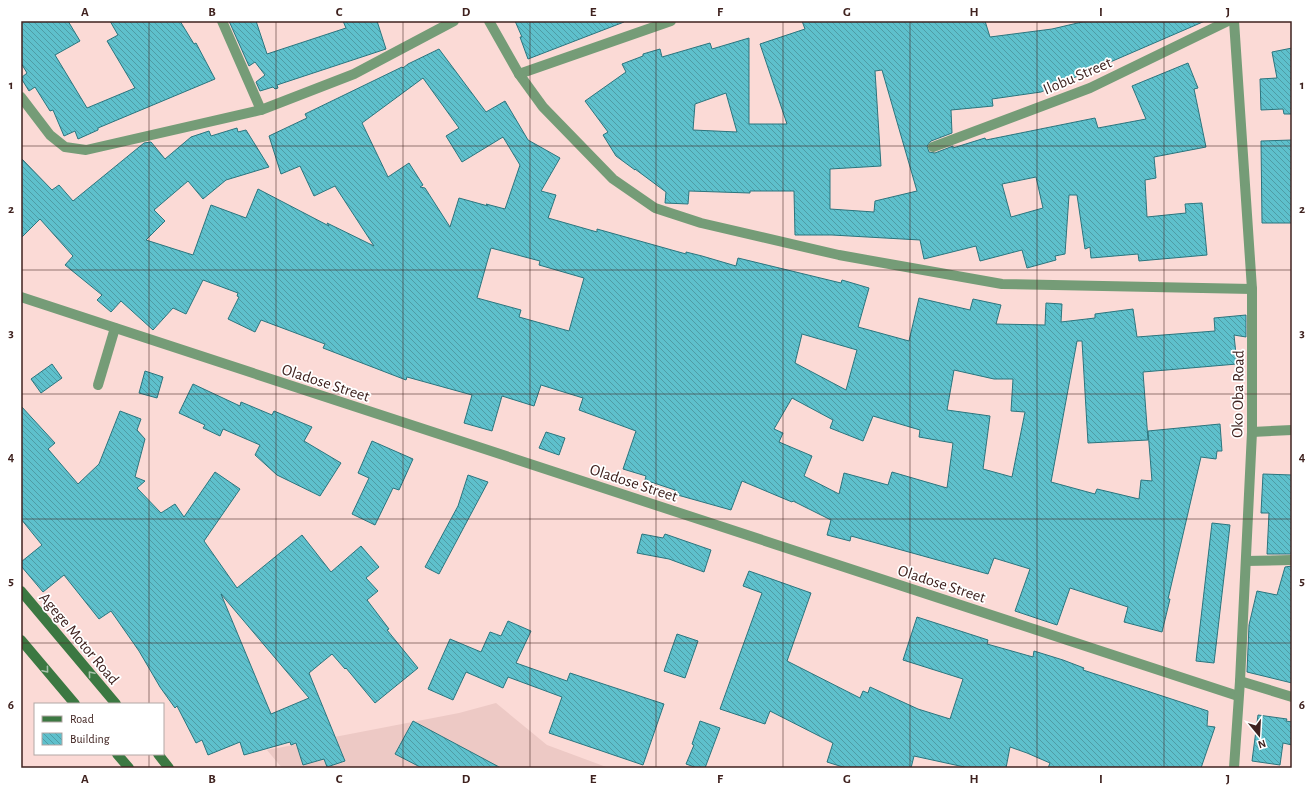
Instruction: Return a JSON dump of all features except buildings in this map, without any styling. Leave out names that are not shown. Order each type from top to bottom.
[{"type":"main road","name":"Agege Motor Road","points":[[21,591],[115,703]]},
{"type":"main road","points":[[21,640],[74,703]]},
{"type":"main road","points":[[118,755],[129,768]]},
{"type":"main road","points":[[159,755],[169,768]]},
{"type":"street","points":[[222,21],[261,110]]},
{"type":"street","points":[[21,97],[50,135],[65,147],[86,150],[261,110],[354,74],[454,21]]},
{"type":"street","points":[[489,21],[519,74],[543,107],[613,179],[655,208],[701,223],[839,255],[1002,284],[1252,288]]},
{"type":"street","points":[[519,74],[660,22],[671,21]]},
{"type":"street","name":"Ilobu Street","points":[[933,147],[1090,88],[1228,21]]},
{"type":"street","name":"Oko Oba Road","points":[[1234,21],[1252,288],[1252,432],[1240,681],[1234,768]]},
{"type":"street","name":"Oladose Street","points":[[21,297],[1238,696]]},
{"type":"street","points":[[98,385],[115,328]]},
{"type":"street","points":[[1252,432],[1292,430]]},
{"type":"street","points":[[1246,561],[1292,560]]},
{"type":"street","points":[[1240,681],[1292,697]]},
{"type":"shaded area","points":[[496,703],[547,745],[609,768],[282,768],[267,750],[459,713]]}]
